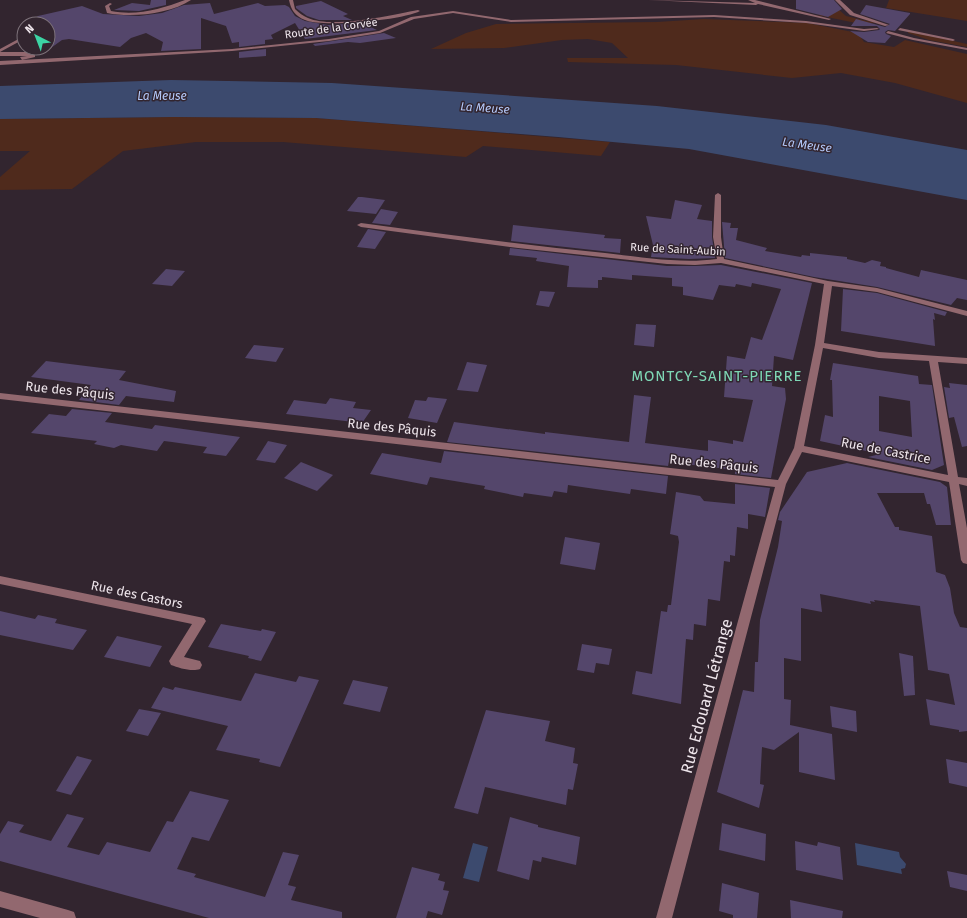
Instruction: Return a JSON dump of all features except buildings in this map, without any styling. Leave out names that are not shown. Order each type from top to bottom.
[{"type":"street","points":[[110,4],[107,6],[109,12],[127,14],[160,10],[189,0]]},
{"type":"street","points":[[291,0],[293,10],[302,17],[315,21],[370,20],[439,8],[461,8],[488,17]]},
{"type":"street","points":[[650,0],[762,4]]},
{"type":"street","points":[[750,0],[855,25],[876,28],[926,42],[967,49]]},
{"type":"street","points":[[837,0],[852,14],[887,25],[926,42]]},
{"type":"street","name":"Route de la Corvée","points":[[0,63],[232,50],[330,40],[380,32],[413,18],[453,12],[511,21],[714,16],[806,22],[864,30],[876,28]]},
{"type":"street","points":[[876,28],[887,25]]},
{"type":"street","points":[[888,32],[900,30],[967,43]]},
{"type":"street","points":[[0,51],[16,42]]},
{"type":"street","points":[[0,54],[24,53],[32,54],[33,56],[0,60]]},
{"type":"street","points":[[718,195],[718,220],[715,232],[721,261]]},
{"type":"street","name":"Rue de Saint-Aubin","points":[[360,225],[482,242],[581,253],[686,262],[709,263],[721,261],[828,283],[877,290],[967,314]]},
{"type":"street","name":"Rue Edouard Létrange","points":[[664,918],[781,484],[799,448],[819,345],[828,283]]},
{"type":"street","points":[[819,345],[879,355],[967,361]]},
{"type":"street","points":[[933,358],[967,560]]},
{"type":"street","name":"Rue des Pâquis","points":[[0,396],[781,484]]},
{"type":"street","name":"Rue de Castrice","points":[[799,448],[967,482]]},
{"type":"street","name":"Rue des Castors","points":[[0,580],[200,621],[175,661],[196,665]]},
{"type":"street","points":[[0,899],[68,918]]},
{"type":"shaded area","points":[[889,0],[967,0],[967,21],[886,8]]},
{"type":"shaded area","points":[[838,9],[846,16],[876,23],[861,24],[817,15]]},
{"type":"shaded area","points":[[704,19],[807,23],[858,33],[864,42],[894,47],[905,40],[967,54],[967,103],[895,83],[841,73],[792,78],[676,65],[568,62],[567,58],[628,58],[612,43],[588,39],[562,40],[504,48],[431,49],[466,33],[496,24],[657,22]]},
{"type":"shaded area","points":[[908,31],[967,44],[967,47],[929,40],[908,33]]},
{"type":"shaded area","points":[[173,117],[316,118],[610,142],[601,156],[483,146],[466,157],[283,142],[196,142],[123,151],[72,189],[0,190],[0,177],[30,151],[0,151],[0,119]]},
{"type":"water","name":"La Meuse","points":[[171,80],[332,83],[657,106],[826,125],[967,150],[967,200],[689,149],[558,137],[316,118],[173,117],[0,119],[0,86]]},
{"type":"water","points":[[473,843],[488,847],[479,882],[463,878]]},
{"type":"water","points":[[855,843],[899,852],[900,857],[906,864],[905,868],[901,869],[902,874],[857,865]]},
{"type":"district","name":"MONTCY-SAINT-PIERRE","points":[[717,376]]}]
